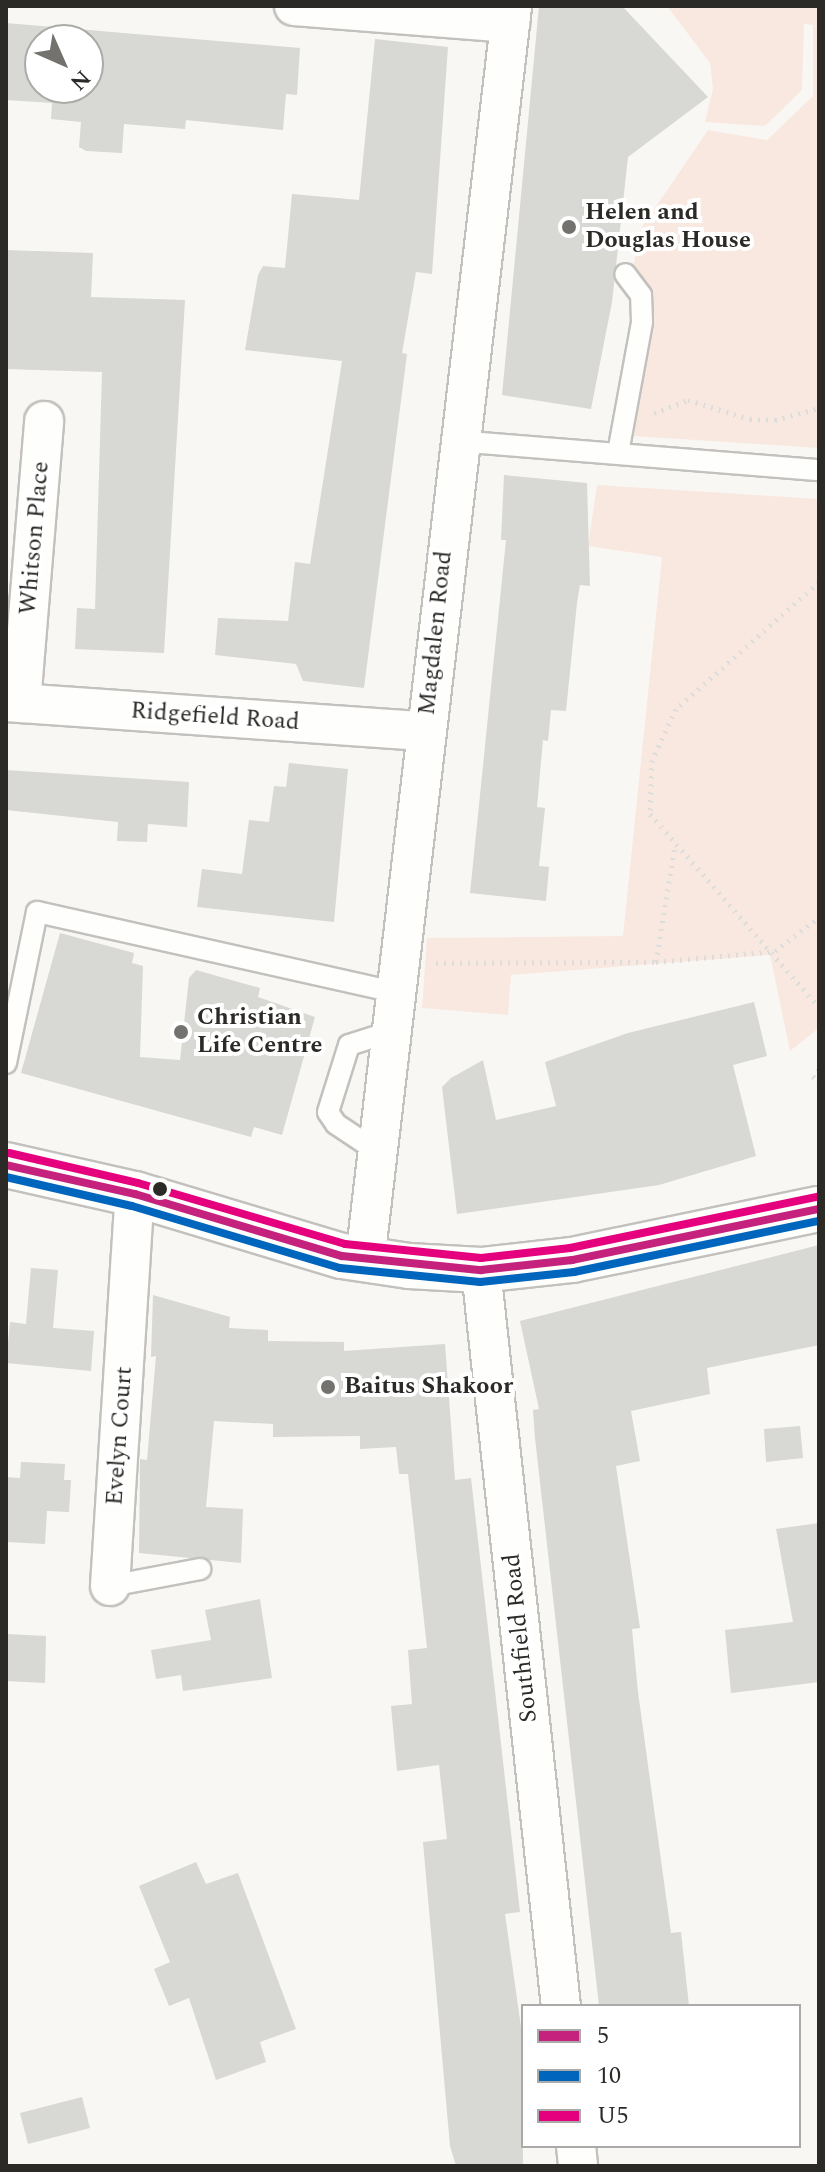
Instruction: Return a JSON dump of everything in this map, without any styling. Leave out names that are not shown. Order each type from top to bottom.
[{"type":"main road","points":[[6,1165],[135,1194],[365,1260],[481,1270],[572,1260],[819,1209]]},
{"type":"street","points":[[294,6],[511,15]]},
{"type":"street","name":"Magdalen Road","points":[[365,1260],[381,1154],[457,441],[511,15]]},
{"type":"street","name":"Whitson Place","points":[[14,703],[44,421]]},
{"type":"street","name":"Ridgefield Road","points":[[14,703],[425,731]]},
{"type":"street","name":"Evelyn Court","points":[[110,1586],[135,1194]]},
{"type":"street","name":"Southfield Road","points":[[481,1270],[561,2004]]},
{"type":"lane","points":[[618,453],[642,322],[641,295],[625,274]]},
{"type":"lane","points":[[457,441],[819,470]]},
{"type":"lane","points":[[6,1063],[37,912],[399,976]]},
{"type":"lane","points":[[381,1154],[336,1124],[328,1112],[349,1045],[393,1031]]},
{"type":"lane","name":"Evelyn Court","points":[[110,1586],[200,1569]]},
{"type":"path","points":[[626,416],[645,419],[688,400],[750,419],[775,420],[819,408]]},
{"type":"path","points":[[819,582],[676,709],[652,760],[650,814],[775,951],[819,1007]]},
{"type":"path","points":[[656,962],[676,844]]},
{"type":"path","points":[[399,976],[466,966],[656,962],[775,951],[819,917]]},
{"type":"path","points":[[819,1070],[813,1076],[819,1083]]},
{"type":"shaded area","points":[[667,6],[819,6],[819,448],[634,436],[651,300],[633,267],[642,227],[708,130],[767,140],[813,96],[813,25],[804,24],[802,90],[765,126],[705,122],[713,89],[710,63]]},
{"type":"shaded area","points":[[597,485],[819,499],[819,1028],[790,1051],[770,955],[511,975],[508,1015],[422,1008],[427,938],[623,936],[662,557],[588,546]]},
{"type":"building","name":"Helen and Douglas House","points":[[539,6],[622,6],[708,97],[628,157],[612,302],[591,409],[502,395]]},
{"type":"building","points":[[6,23],[24,25],[24,101],[6,100]]},
{"type":"building","points":[[104,31],[300,48],[297,95],[286,94],[283,130],[186,120],[185,129],[124,124],[122,153],[86,151],[79,147],[81,122],[51,119],[52,104],[104,104]]},
{"type":"building","points":[[375,39],[448,47],[432,274],[416,272],[402,353],[407,354],[364,688],[303,681],[296,664],[215,655],[218,618],[288,621],[295,562],[310,564],[342,361],[245,350],[258,275],[263,266],[285,268],[292,194],[359,200]]},
{"type":"building","points":[[6,250],[93,253],[91,297],[185,300],[164,653],[75,649],[77,608],[95,609],[102,372],[6,369]]},
{"type":"building","points":[[504,475],[587,483],[590,586],[580,585],[566,711],[551,710],[548,741],[543,740],[537,807],[545,808],[539,866],[549,867],[546,901],[470,893],[506,540],[501,540]]},
{"type":"building","points":[[289,763],[348,769],[334,922],[197,907],[202,869],[242,874],[249,820],[269,822],[274,786],[286,787]]},
{"type":"building","points":[[6,770],[189,782],[187,827],[148,824],[147,842],[117,841],[118,822],[6,810]]},
{"type":"building","name":"Christian Life Centre","points":[[60,933],[134,953],[132,963],[143,966],[140,1057],[180,1060],[189,978],[196,970],[260,988],[258,997],[315,1017],[282,1135],[254,1127],[251,1137],[21,1073]]},
{"type":"building","points":[[754,1002],[767,1056],[733,1065],[756,1156],[659,1185],[457,1214],[442,1087],[451,1078],[483,1060],[496,1120],[556,1106],[545,1062],[628,1033]]},
{"type":"building","points":[[819,1245],[819,1345],[707,1368],[710,1394],[631,1411],[640,1461],[616,1466],[640,1628],[632,1629],[638,1692],[671,1933],[681,1932],[689,2004],[599,2004],[535,1438],[533,1410],[539,1409],[520,1321]]},
{"type":"building","points":[[31,1268],[58,1270],[53,1328],[94,1331],[91,1371],[6,1363],[10,1322],[26,1324]]},
{"type":"building","points":[[153,1295],[230,1317],[229,1328],[268,1330],[268,1341],[344,1342],[344,1351],[445,1344],[455,1480],[471,1478],[520,1912],[505,1914],[521,2027],[523,2166],[456,2166],[450,2146],[423,1842],[447,1839],[439,1765],[397,1771],[391,1706],[412,1704],[408,1650],[427,1648],[408,1474],[399,1474],[396,1447],[360,1449],[360,1436],[273,1437],[273,1424],[214,1421],[206,1507],[243,1509],[241,1563],[139,1553],[140,1459],[147,1460],[156,1356],[151,1357]]},
{"type":"building","points":[[800,1426],[803,1458],[766,1462],[764,1429]]},
{"type":"building","points":[[21,1462],[65,1464],[64,1480],[71,1480],[69,1512],[47,1511],[45,1544],[6,1542],[6,1477],[20,1478]]},
{"type":"building","points":[[819,1523],[819,1682],[731,1693],[725,1630],[793,1622],[776,1529]]},
{"type":"building","points":[[260,1599],[272,1678],[183,1691],[181,1675],[156,1679],[151,1650],[211,1640],[205,1610]]},
{"type":"building","points":[[6,1634],[46,1636],[45,1683],[6,1681]]},
{"type":"building","points":[[196,1862],[206,1884],[238,1873],[296,2029],[260,2042],[266,2062],[216,2080],[189,1998],[169,2006],[154,1969],[170,1962],[139,1886]]},
{"type":"building","points":[[82,2097],[90,2128],[28,2144],[20,2113]]},
{"type":"transit line","name":"U5","points":[[9,1153],[138,1183],[345,1244],[481,1258],[570,1248],[817,1197]]},
{"type":"transit line","name":"5","points":[[6,1165],[135,1194],[342,1256],[481,1270],[572,1260],[819,1209]]},
{"type":"transit line","name":"10","points":[[6,1177],[132,1206],[340,1268],[480,1282],[574,1272],[819,1221]]},
{"type":"place","name":"Helen and Douglas House","points":[[569,227]]},
{"type":"place","name":"Christian Life Centre","points":[[181,1032]]},
{"type":"place","name":"Baitus Shakoor","points":[[328,1387]]}]
